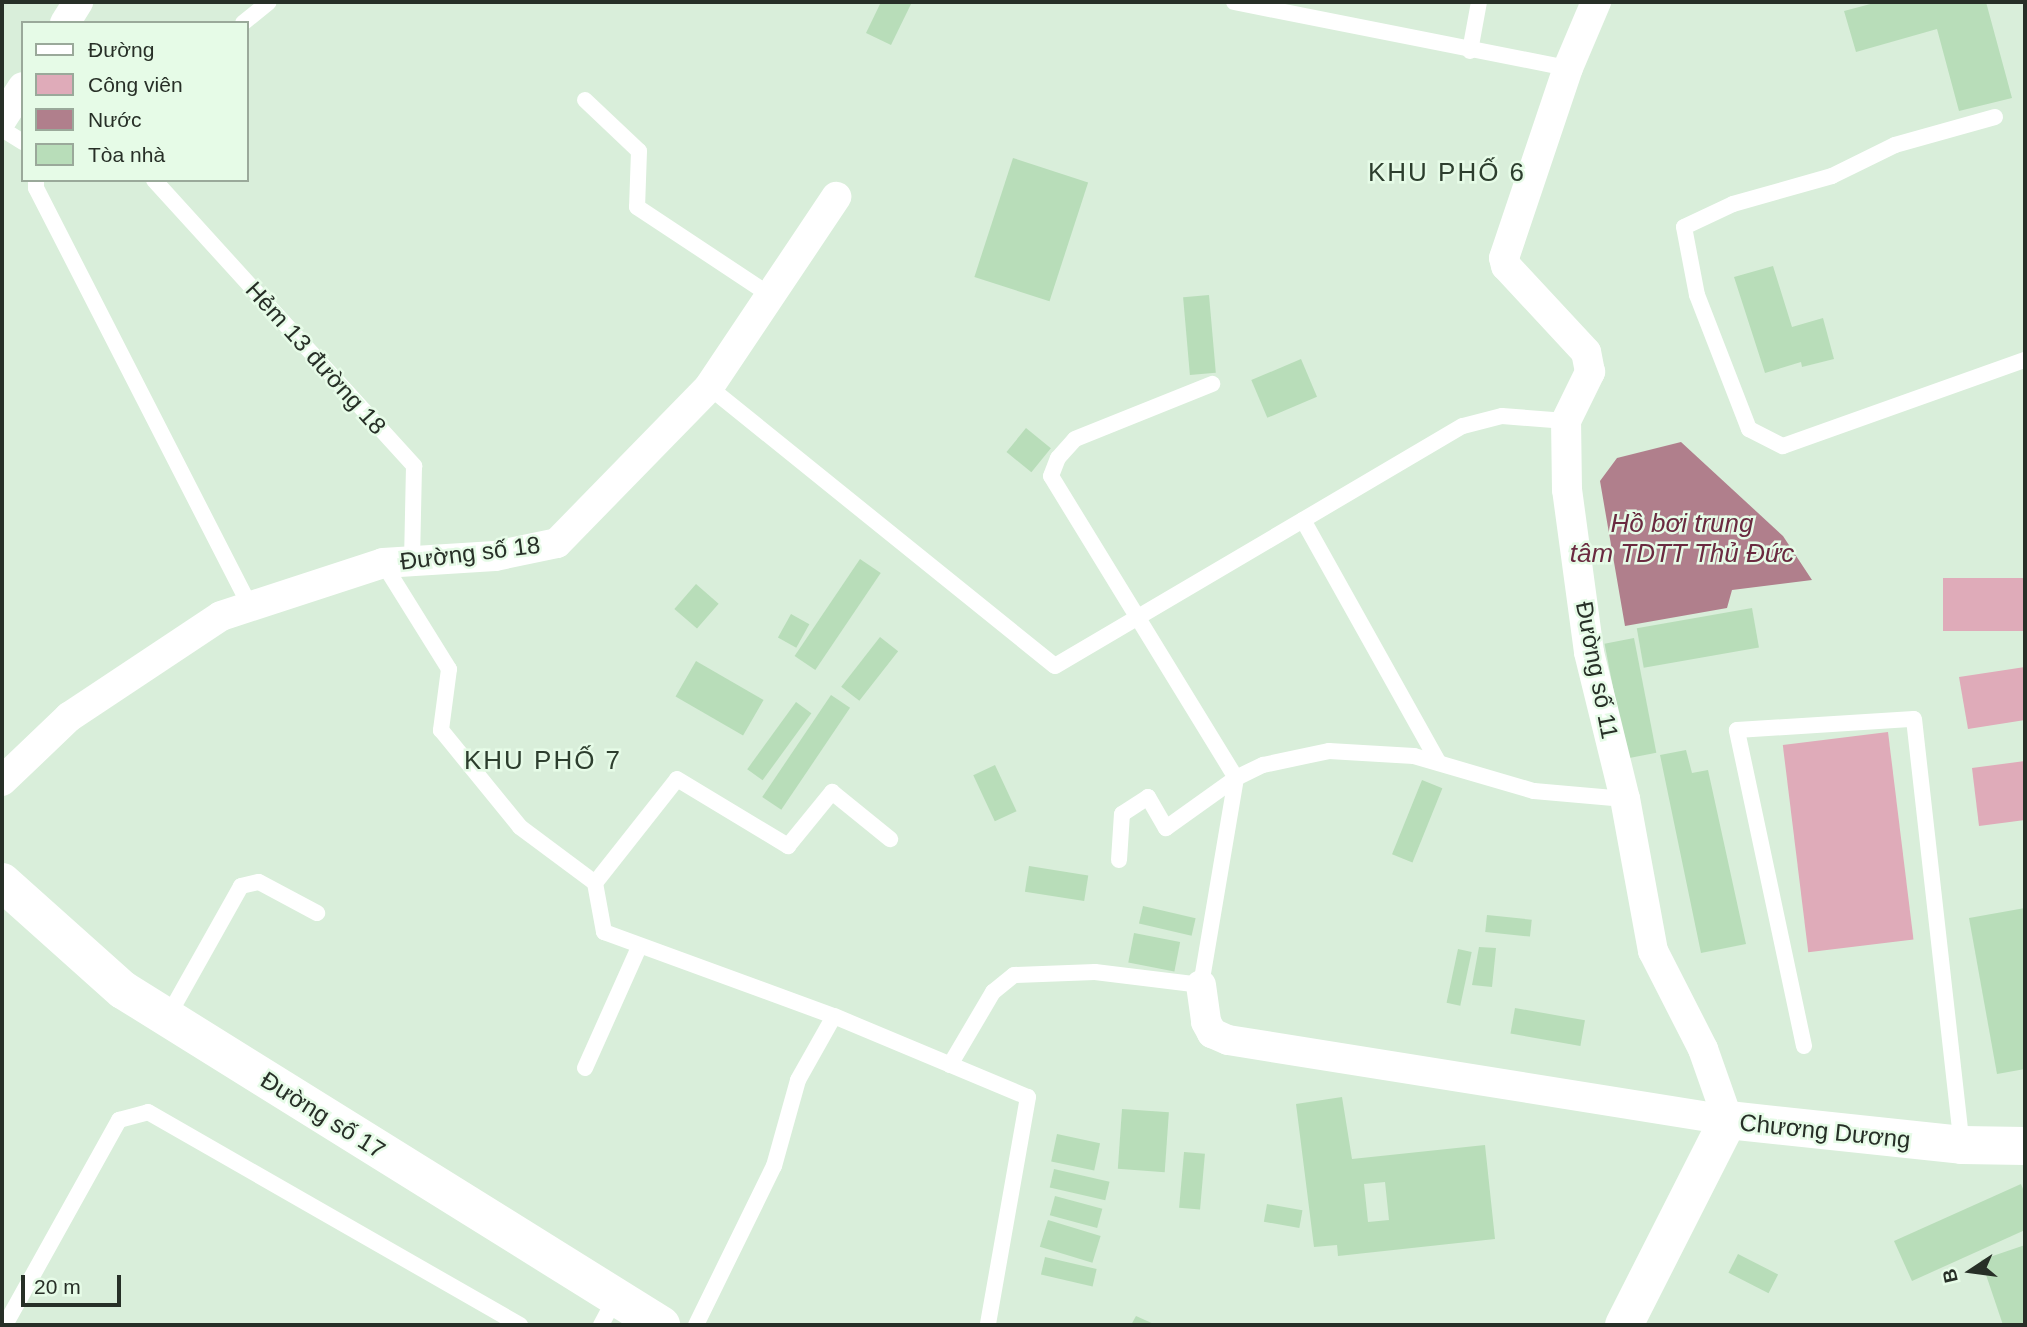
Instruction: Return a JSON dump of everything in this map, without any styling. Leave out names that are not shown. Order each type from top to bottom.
[{"type":"street","points":[[66,21],[78,2]]},
{"type":"street","name":"Đường số 11","points":[[1596,2],[1568,68],[1504,258],[1506,266],[1586,352],[1590,372],[1566,421],[1567,490],[1589,652],[1625,799],[1653,951],[1703,1049],[1728,1120]]},
{"type":"street","points":[[2,119],[21,90]]},
{"type":"street","name":"Đường số 18","points":[[2,781],[69,717],[221,616],[383,563],[495,555],[557,543],[709,387],[836,197]]},
{"type":"street","name":"Đường số 17","points":[[2,883],[122,990],[608,1311],[661,1325]]},
{"type":"street","points":[[1201,985],[1206,1022],[1212,1033],[1228,1040],[1728,1120]]},
{"type":"street","name":"Chương Dương","points":[[1624,1325],[1728,1120],[1962,1145],[2025,1146]]},
{"type":"lane","points":[[245,21],[269,2]]},
{"type":"lane","points":[[1234,2],[1470,51],[1568,68]]},
{"type":"lane","points":[[1470,51],[1479,2]]},
{"type":"lane","points":[[585,100],[639,151],[637,207],[770,295]]},
{"type":"lane","points":[[1995,117],[1895,145],[1832,176],[1733,204],[1684,228],[1697,295],[1749,429],[1783,446],[2025,360]]},
{"type":"lane","points":[[2,129],[21,141]]},
{"type":"lane","points":[[36,182],[36,188],[250,607]]},
{"type":"lane","name":"Hẻm 13 đường 18","points":[[156,182],[414,466],[412,561]]},
{"type":"lane","points":[[950,1065],[993,992],[1014,975],[1095,972],[1201,985],[1236,778],[1051,476],[1058,458],[1075,439],[1212,384]]},
{"type":"lane","points":[[709,387],[1055,666],[1463,426],[1502,416],[1566,421]]},
{"type":"lane","points":[[1303,520],[1439,763]]},
{"type":"lane","points":[[383,563],[449,669],[441,730],[520,827],[595,883],[604,932],[834,1016],[1028,1097],[988,1325]]},
{"type":"lane","points":[[1804,1046],[1737,730],[1913,719],[1962,1145]]},
{"type":"lane","points":[[1119,860],[1122,814],[1147,797],[1166,828],[1236,778],[1263,765],[1329,751],[1414,756],[1535,791],[1625,799]]},
{"type":"lane","points":[[595,883],[677,779],[788,846],[832,792],[890,839]]},
{"type":"lane","points":[[167,1018],[240,886],[259,882],[317,913]]},
{"type":"lane","points":[[586,1068],[639,947]]},
{"type":"lane","points":[[696,1325],[774,1166],[798,1080],[834,1016]]},
{"type":"lane","points":[[5,1325],[119,1120],[148,1112],[520,1325]]},
{"type":"green space","points":[[1943,578],[2025,578],[2025,631],[1943,631]]},
{"type":"green space","points":[[2025,667],[2025,720],[1968,729],[1959,677]]},
{"type":"green space","points":[[1888,732],[1913,939],[1808,952],[1783,745]]},
{"type":"green space","points":[[2025,761],[2025,820],[1979,826],[1972,768]]},
{"type":"water","name":"Hồ bơi trung tâm TDTT Thủ Đức","points":[[1681,442],[1783,536],[1812,580],[1732,590],[1727,608],[1625,626],[1600,481],[1617,458]]},
{"type":"building","points":[[881,2],[912,2],[891,45],[866,33]]},
{"type":"building","points":[[1878,2],[1986,2],[2012,98],[1959,111],[1937,29],[1856,52],[1844,11]]},
{"type":"building","points":[[1013,158],[1088,182],[1050,301],[974,277]]},
{"type":"building","points":[[1773,266],[1792,327],[1823,318],[1834,359],[1802,367],[1801,362],[1765,373],[1734,277]]},
{"type":"building","points":[[1209,295],[1216,373],[1190,375],[1183,297]]},
{"type":"building","points":[[1301,359],[1317,397],[1267,418],[1251,380]]},
{"type":"building","points":[[1026,428],[1051,448],[1031,472],[1006,452]]},
{"type":"building","points":[[860,559],[881,573],[815,670],[795,656]]},
{"type":"building","points":[[696,584],[719,604],[697,629],[674,609]]},
{"type":"building","points":[[1752,608],[1759,647],[1644,668],[1637,628]]},
{"type":"building","points":[[791,614],[809,624],[796,648],[778,638]]},
{"type":"building","points":[[880,637],[898,651],[859,701],[841,687]]},
{"type":"building","points":[[1634,638],[1656,753],[1627,759],[1605,644]]},
{"type":"building","points":[[696,661],[764,700],[743,736],[676,697]]},
{"type":"building","points":[[831,695],[850,708],[781,810],[762,797]]},
{"type":"building","points":[[796,702],[811,713],[763,780],[747,769]]},
{"type":"building","points":[[1686,750],[1692,773],[1708,770],[1746,944],[1701,953],[1660,755]]},
{"type":"building","points":[[995,765],[1017,811],[995,821],[973,775]]},
{"type":"building","points":[[1422,780],[1442,788],[1412,862],[1392,854]]},
{"type":"building","points":[[1029,866],[1088,875],[1084,901],[1025,892]]},
{"type":"building","points":[[1143,906],[1196,918],[1192,936],[1139,924]]},
{"type":"building","points":[[2025,908],[2025,1069],[1997,1074],[1969,918]]},
{"type":"building","points":[[1487,915],[1532,920],[1530,937],[1485,932]]},
{"type":"building","points":[[1134,933],[1180,942],[1174,971],[1128,962]]},
{"type":"building","points":[[1479,947],[1496,948],[1492,987],[1472,985]]},
{"type":"building","points":[[1458,949],[1472,952],[1460,1006],[1447,1003]]},
{"type":"building","points":[[1515,1008],[1585,1020],[1580,1046],[1510,1034]]},
{"type":"building","points":[[1342,1097],[1352,1159],[1485,1145],[1495,1239],[1338,1256],[1337,1245],[1314,1247],[1296,1104]],"holes":[[[1385,1182],[1389,1220],[1368,1222],[1364,1184]]]},
{"type":"building","points":[[1122,1109],[1169,1112],[1165,1172],[1118,1169]]},
{"type":"building","points":[[1057,1134],[1100,1143],[1094,1171],[1051,1161]]},
{"type":"building","points":[[1184,1152],[1205,1154],[1200,1210],[1179,1208]]},
{"type":"building","points":[[1054,1169],[1110,1182],[1105,1200],[1050,1188]]},
{"type":"building","points":[[2021,1184],[2025,1194],[2025,1230],[1912,1281],[1894,1241]]},
{"type":"building","points":[[1055,1196],[1102,1209],[1097,1228],[1050,1215]]},
{"type":"building","points":[[1267,1204],[1302,1210],[1299,1228],[1264,1222]]},
{"type":"building","points":[[1048,1220],[1101,1236],[1092,1263],[1040,1247]]},
{"type":"building","points":[[2025,1245],[2025,1325],[2003,1325],[1981,1260]]},
{"type":"building","points":[[1738,1254],[1778,1274],[1769,1293],[1728,1273]]},
{"type":"building","points":[[1045,1257],[1097,1269],[1093,1286],[1041,1275]]},
{"type":"building","points":[[1136,1316],[1156,1325],[1131,1325]]},
{"type":"district","name":"KHU PHỐ 6","points":[[1447,173]]},
{"type":"district","name":"KHU PHỐ 7","points":[[543,761]]}]
